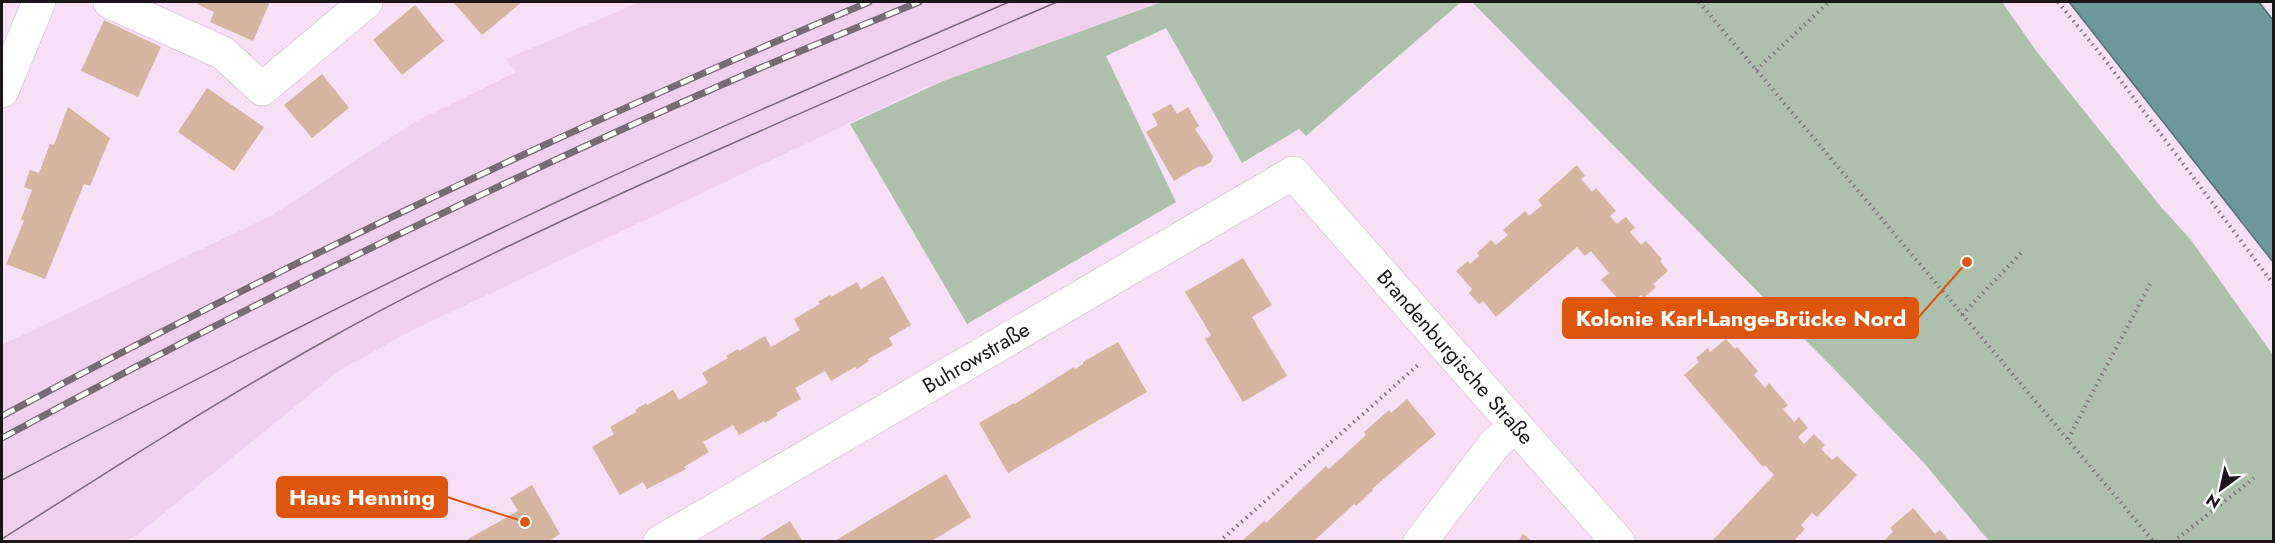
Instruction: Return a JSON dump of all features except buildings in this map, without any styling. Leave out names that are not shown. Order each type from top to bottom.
[{"type":"street","points":[[2,91],[39,2]]},
{"type":"street","points":[[110,2],[223,53],[262,89],[366,2]]},
{"type":"street","name":"Brandenburgische Straße","points":[[1293,173],[1618,542]]},
{"type":"street","name":"Buhrowstraße","points":[[660,542],[1293,173]]},
{"type":"street","points":[[1420,542],[1494,445],[1515,426]]},
{"type":"path","points":[[1699,2],[2154,542]]},
{"type":"path","points":[[1756,70],[1829,2]]},
{"type":"path","points":[[2058,2],[2106,61],[2274,285]]},
{"type":"path","points":[[1962,315],[2023,251]]},
{"type":"path","points":[[2068,439],[2150,284]]},
{"type":"path","points":[[1219,542],[1423,360]]},
{"type":"path","points":[[2173,542],[2254,478]]},
{"type":"shaded area","points":[[640,2],[1162,2],[923,88],[409,332],[340,370],[137,535],[125,541],[2,542],[2,345],[272,215],[415,122],[516,72],[506,59]]},
{"type":"shaded area","points":[[1162,2],[1461,2],[1306,136],[1299,129],[1242,163],[1166,28],[1106,56],[1176,202],[967,324],[850,124],[943,81]]},
{"type":"shaded area","points":[[1472,2],[2002,2],[2037,52],[2161,207],[2191,240],[2273,355],[2273,541],[1989,541],[1924,463],[1837,372]]},
{"type":"shaded area","points":[[2069,2],[2259,2],[2273,20],[2273,262]]},
{"type":"tram line","points":[[2,480],[288,333],[505,226],[685,143],[1009,2]]},
{"type":"tram line","points":[[2,539],[248,385],[332,337],[451,274],[531,235],[804,111],[1057,2]]},
{"type":"railway","points":[[2,416],[215,305],[430,198],[648,98],[869,2]]},
{"type":"railway","points":[[2,438],[273,296],[457,206],[642,120],[804,49],[919,2]]},
{"type":"place","name":"Kolonie Karl-Lange-Brücke Nord","points":[[1967,262]]},
{"type":"place","name":"Haus Henning","points":[[525,522]]}]
